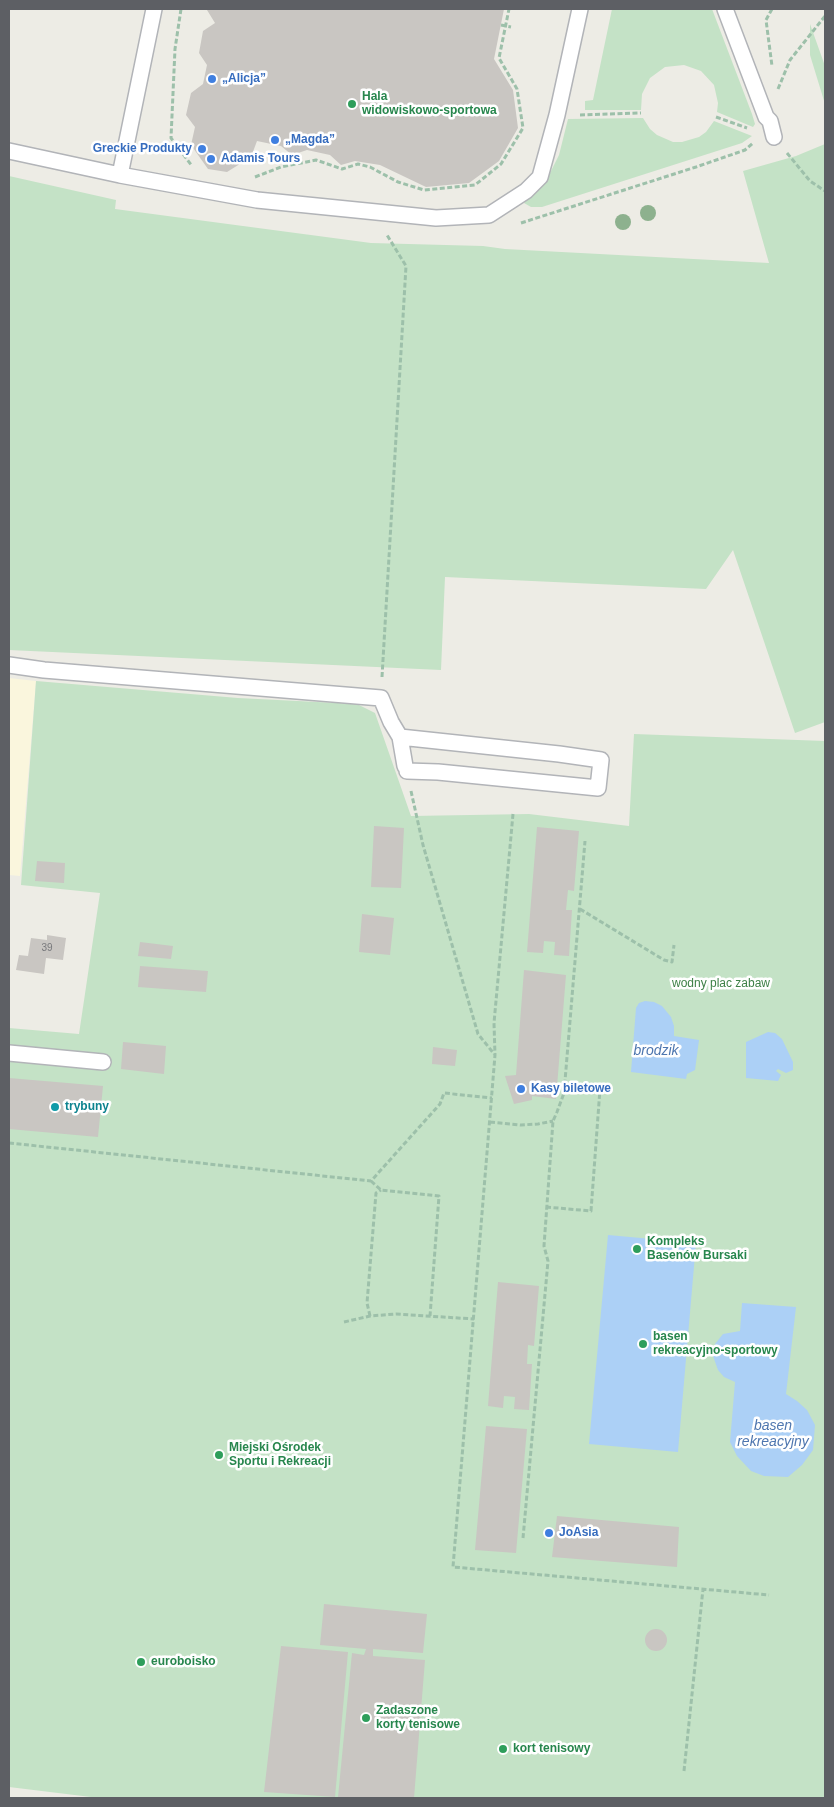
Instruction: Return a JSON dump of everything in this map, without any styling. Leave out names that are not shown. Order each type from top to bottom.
[{"type":"lane","points":[[120,175],[154,9]]},
{"type":"lane","points":[[9,151],[120,175],[258,200],[436,218],[489,215],[526,191],[540,177],[558,115],[580,9]]},
{"type":"lane","points":[[725,9],[766,117],[770,121],[774,137]]},
{"type":"lane","points":[[9,665],[54,671],[381,698],[391,722],[400,737],[406,769],[598,788],[601,760],[400,737]]},
{"type":"lane","points":[[9,1053],[103,1062]]},
{"type":"path","points":[[181,9],[175,49],[171,138],[193,167]]},
{"type":"path","points":[[254,177],[281,166],[316,160],[342,169],[358,164],[370,167],[398,182],[424,190],[475,185],[502,164],[522,128],[517,89],[499,58],[502,25],[509,9]]},
{"type":"path","points":[[772,9],[766,20],[773,75]]},
{"type":"path","points":[[774,84],[775,93],[790,60],[825,16]]},
{"type":"path","points":[[502,25],[511,27]]},
{"type":"path","points":[[558,115],[641,113]]},
{"type":"path","points":[[774,137],[810,181],[825,191]]},
{"type":"path","points":[[381,698],[406,266],[386,234]]},
{"type":"path","points":[[406,769],[423,844],[478,1034],[495,1055]]},
{"type":"path","points":[[513,814],[494,1023],[495,1055],[492,1098],[453,1567],[769,1595]]},
{"type":"path","points":[[523,1538],[548,1261],[544,1246],[553,1121],[564,1093],[586,841]]},
{"type":"path","points":[[580,909],[664,960],[672,962],[674,945]]},
{"type":"path","points":[[546,1207],[591,1211],[600,1089],[564,1084]]},
{"type":"path","points":[[371,1181],[440,1104],[444,1093],[492,1098]]},
{"type":"path","points":[[490,1122],[521,1125],[553,1121]]},
{"type":"path","points":[[9,1143],[371,1181],[381,1190]]},
{"type":"path","points":[[370,1316],[367,1303],[376,1192],[381,1190],[439,1196],[430,1316]]},
{"type":"path","points":[[344,1322],[370,1316],[396,1314],[474,1319]]},
{"type":"path","points":[[684,1771],[703,1589]]},
{"type":"shaded area","points":[[9,678],[36,681],[20,876],[9,875]]},
{"type":"green space","points":[[612,9],[712,9],[752,114],[755,124],[753,127],[717,112],[718,103],[714,85],[701,71],[684,65],[665,67],[650,78],[642,94],[641,110],[585,110],[585,101],[593,100]]},
{"type":"green space","points":[[810,24],[825,66],[825,104],[810,55]]},
{"type":"green space","points":[[643,118],[650,129],[657,135],[673,142],[682,142],[699,137],[706,132],[714,121],[752,136],[742,143],[542,207],[531,207],[524,203],[550,173],[559,155],[568,119]]},
{"type":"green space","points":[[825,144],[825,722],[795,733],[733,550],[706,589],[445,577],[441,670],[9,650],[9,176],[116,200],[115,209],[371,243],[483,246],[505,249],[769,263],[743,171],[796,156]]},
{"type":"green space","name":"wodny plac zabaw","points":[[36,681],[238,698],[357,704],[375,713],[411,816],[529,814],[629,826],[634,734],[825,741],[825,1798],[99,1798],[9,1787],[9,1028],[79,1034],[100,893],[21,885]]},
{"type":"water","name":"brodzik","points":[[645,1001],[654,1002],[662,1006],[671,1017],[674,1026],[674,1036],[699,1040],[695,1070],[687,1074],[686,1079],[631,1072],[636,1008],[639,1003]]},
{"type":"water","points":[[768,1032],[775,1033],[782,1039],[793,1062],[793,1070],[786,1073],[778,1069],[776,1071],[781,1075],[778,1081],[746,1078],[746,1042]]},
{"type":"water","name":"basen rekreacyjno-sportowy","points":[[608,1235],[696,1243],[678,1452],[589,1444]]},
{"type":"water","name":"basen rekreacyjny","points":[[742,1303],[796,1307],[786,1394],[807,1410],[815,1425],[813,1450],[802,1465],[788,1477],[764,1476],[751,1471],[737,1456],[730,1442],[735,1382],[724,1377],[718,1370],[713,1356],[715,1344],[723,1334],[740,1331]]},
{"type":"building","name":"Hala widowiskowo-sportowa","points":[[504,9],[494,59],[513,90],[518,128],[499,161],[469,183],[426,187],[380,165],[355,161],[341,165],[330,155],[307,150],[292,155],[281,146],[257,141],[251,157],[227,172],[208,169],[191,145],[195,127],[186,115],[191,93],[203,84],[207,65],[199,53],[203,31],[215,23],[207,10]]},
{"type":"building","points":[[374,826],[404,828],[401,888],[371,887]]},
{"type":"building","points":[[537,827],[579,831],[574,891],[568,890],[566,910],[572,910],[569,956],[554,955],[555,942],[544,941],[543,953],[527,952]]},
{"type":"building","points":[[37,861],[65,863],[64,883],[35,881]]},
{"type":"building","points":[[362,914],[394,918],[390,955],[359,952]]},
{"type":"building","points":[[47,935],[66,938],[63,960],[46,958],[44,974],[16,970],[19,955],[28,956],[31,938],[47,940]]},
{"type":"building","points":[[140,942],[173,946],[171,959],[138,956]]},
{"type":"building","points":[[140,966],[208,971],[206,992],[138,987]]},
{"type":"building","points":[[524,970],[566,975],[556,1099],[532,1096],[532,1100],[514,1104],[505,1076],[516,1075]]},
{"type":"building","points":[[123,1042],[166,1046],[164,1074],[121,1069]]},
{"type":"building","points":[[433,1047],[457,1050],[455,1066],[432,1064]]},
{"type":"building","name":"trybuny","points":[[9,1078],[103,1086],[98,1137],[9,1129]]},
{"type":"building","points":[[498,1282],[539,1286],[534,1346],[528,1345],[527,1364],[532,1364],[529,1410],[514,1409],[515,1397],[504,1396],[503,1408],[488,1406]]},
{"type":"building","points":[[486,1426],[527,1429],[516,1553],[475,1550]]},
{"type":"building","points":[[557,1516],[679,1527],[677,1567],[552,1557]]},
{"type":"building","points":[[324,1604],[427,1614],[423,1653],[373,1649],[373,1656],[425,1660],[414,1798],[338,1797],[352,1653],[364,1655],[366,1649],[320,1645]]},
{"type":"building","points":[[656,1629],[664,1632],[667,1640],[664,1648],[656,1651],[648,1648],[645,1640],[648,1632]]},
{"type":"building","points":[[281,1646],[348,1652],[335,1797],[264,1792]]},
{"type":"place","name":"„Alicja”","points":[[212,79]]},
{"type":"place","name":"Hala widowiskowo-sportowa","points":[[352,104]]},
{"type":"place","name":"„Magda”","points":[[275,140]]},
{"type":"place","name":"Greckie Produkty","points":[[202,149]]},
{"type":"place","name":"Adamis Tours","points":[[211,159]]},
{"type":"place","name":"Kasy biletowe","points":[[521,1089]]},
{"type":"place","name":"trybuny","points":[[55,1107]]},
{"type":"place","name":"Kompleks Basenów Bursaki","points":[[637,1249]]},
{"type":"place","name":"basen rekreacyjno-sportowy","points":[[643,1344]]},
{"type":"place","name":"Miejski Ośrodek Sportu i Rekreacji","points":[[219,1455]]},
{"type":"place","name":"JoAsia","points":[[549,1533]]},
{"type":"place","name":"euroboisko","points":[[141,1662]]},
{"type":"place","name":"Zadaszone korty tenisowe","points":[[366,1718]]},
{"type":"place","name":"kort tenisowy","points":[[503,1749]]}]
